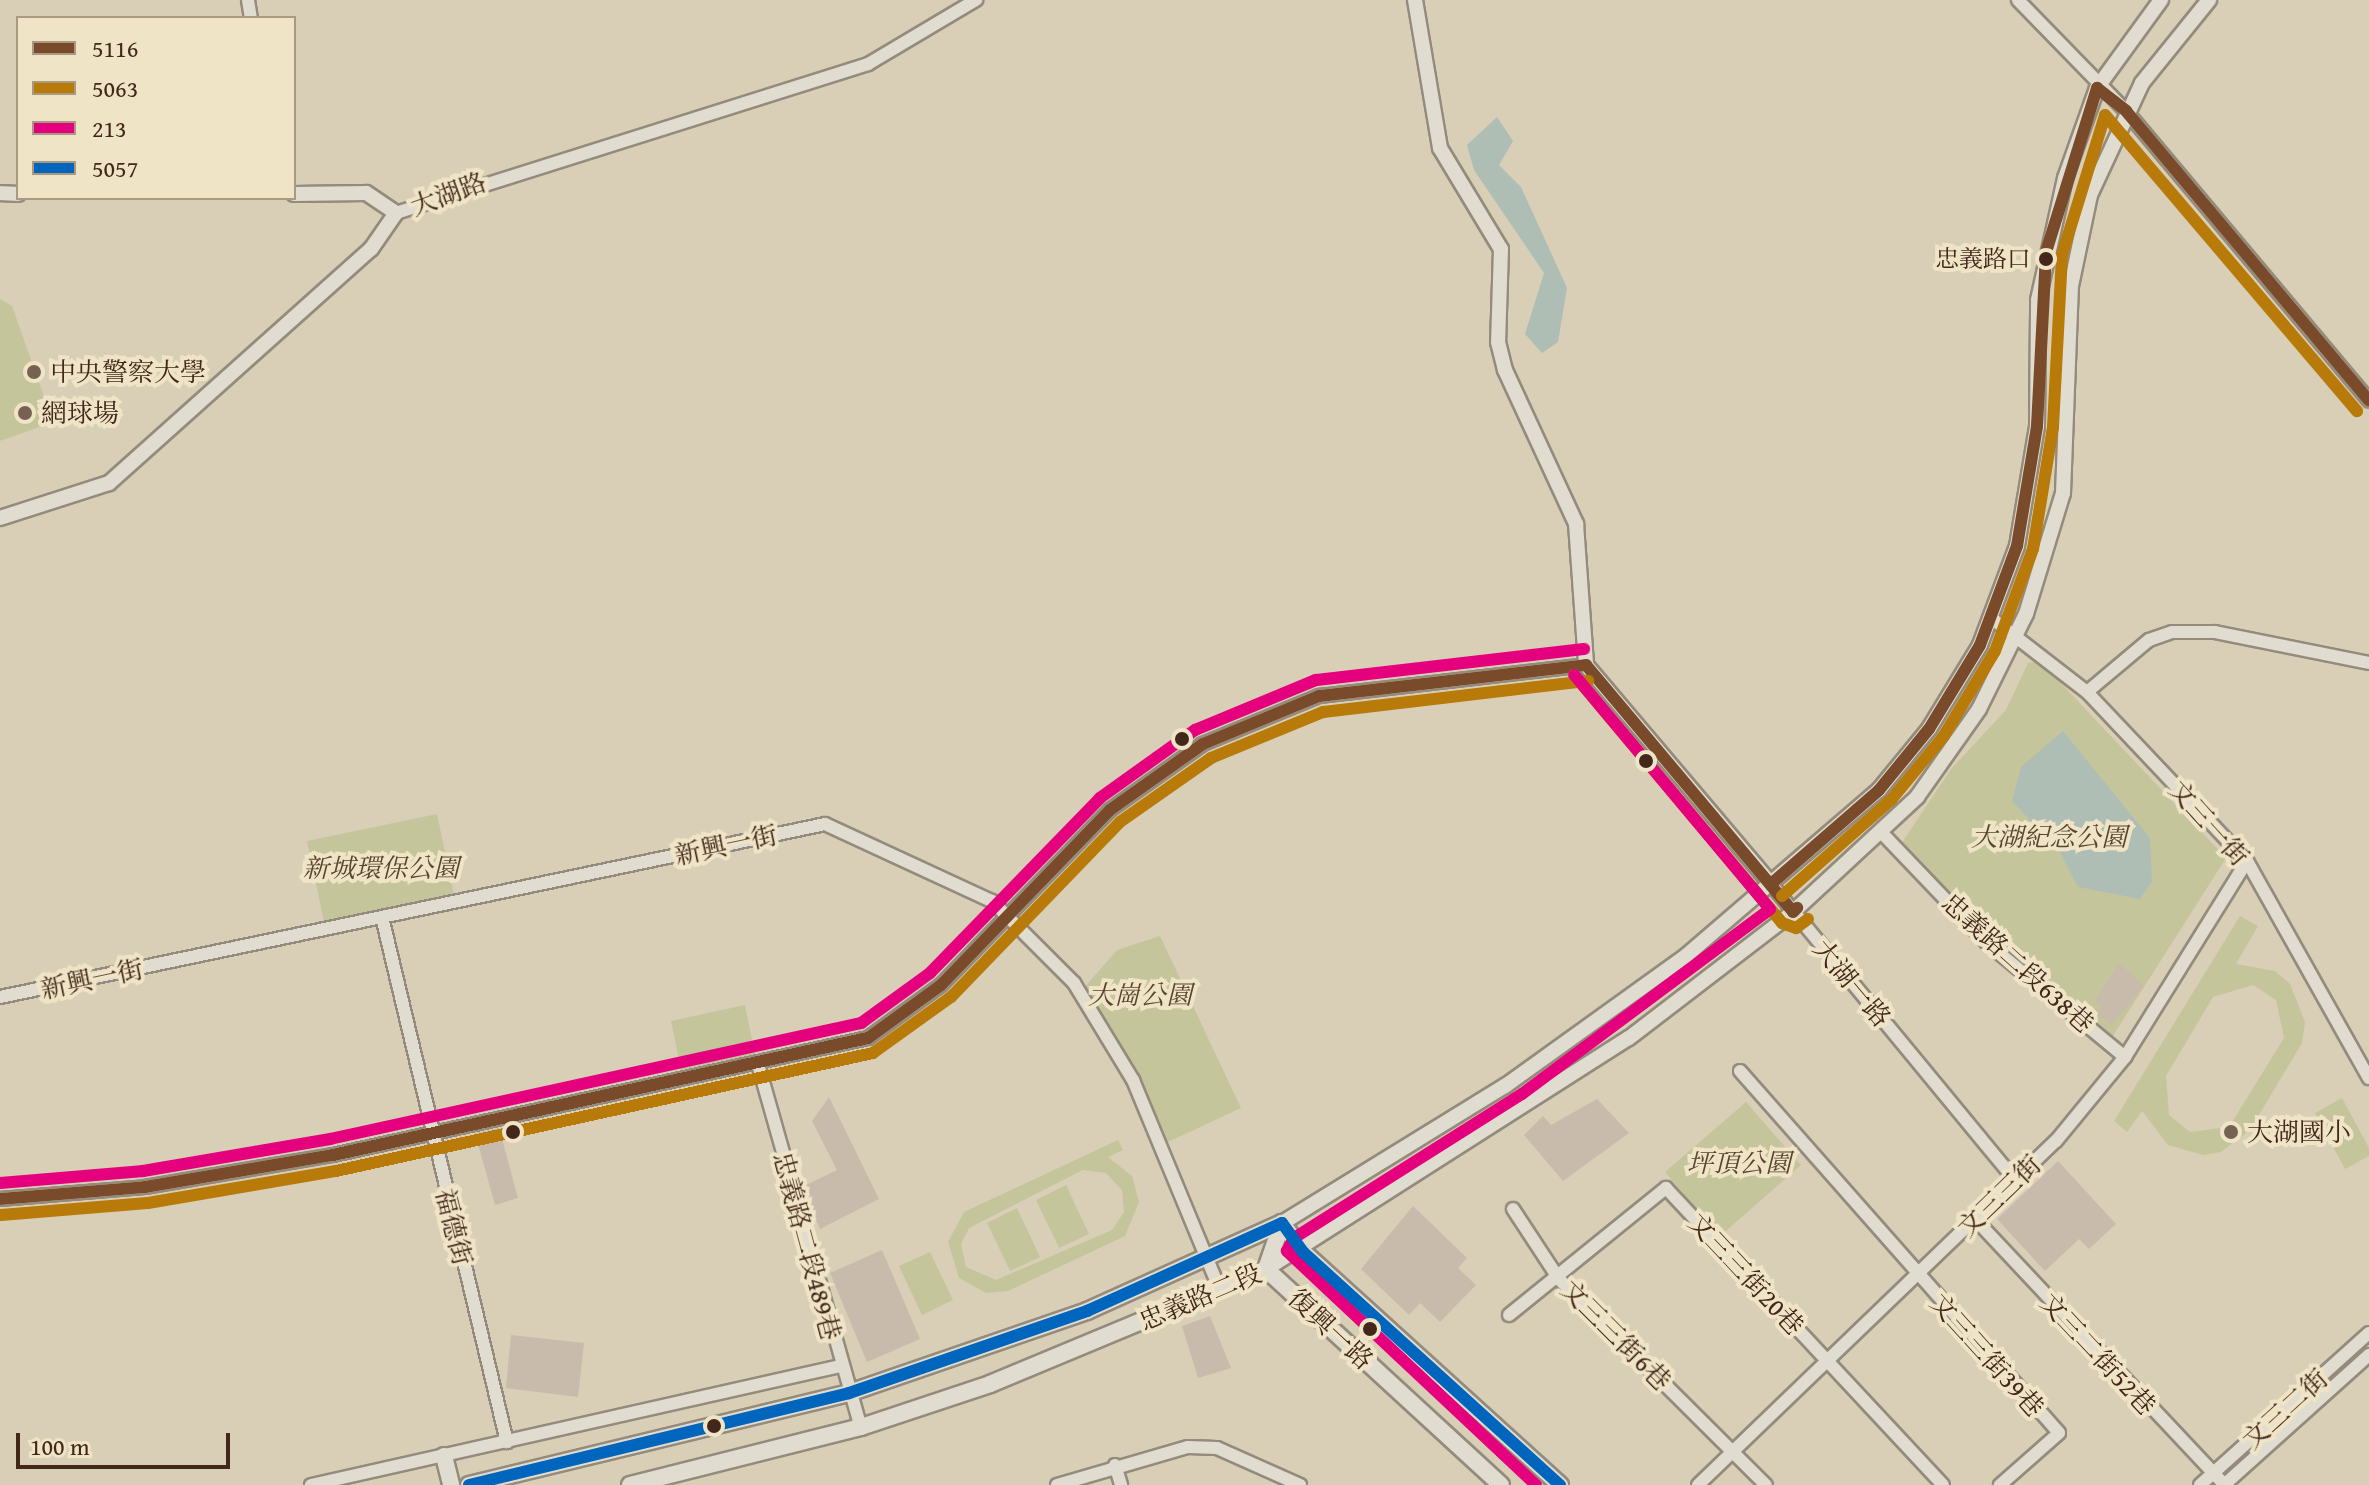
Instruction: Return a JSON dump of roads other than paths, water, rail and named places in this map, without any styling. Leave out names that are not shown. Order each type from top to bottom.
[{"type":"main road","name":"復興一路","points":[[1282,1223],[1303,1252],[1560,1485]]},
{"type":"main road","name":"復興一路","points":[[1282,1223],[1266,1269],[1501,1485]]},
{"type":"main road","name":"忠義路二段","points":[[469,1485],[849,1393],[1207,1260],[1282,1223]]},
{"type":"main road","name":"忠義路二段","points":[[630,1485],[861,1427],[1220,1290],[1266,1269]]},
{"type":"main road","points":[[444,1456],[451,1485]]},
{"type":"street","name":"大湖路","points":[[0,518],[109,483],[371,249],[396,213],[868,64],[976,0]]},
{"type":"street","points":[[0,1199],[145,1187],[432,1134],[868,1038],[911,1013],[1110,810],[1203,744],[1263,714],[1319,696],[1586,665],[1576,524],[1505,370],[1498,342],[1501,249],[1440,148],[1415,0]]},
{"type":"street","points":[[2018,0],[2097,88],[2126,111],[2369,401]]},
{"type":"street","name":"忠義路二段","points":[[1282,1223],[1505,1086],[1687,955],[1879,790],[1929,729],[1990,617],[2017,546],[2037,426],[2038,300],[2046,252],[2097,88],[2161,0]]},
{"type":"street","name":"忠義路二段","points":[[1266,1269],[1303,1252],[1531,1107],[1793,912],[1917,797],[1979,709],[2017,633],[2063,493],[2071,286],[2090,195],[2126,111],[2209,0]]},
{"type":"street","points":[[296,194],[366,193],[396,213]]},
{"type":"street","name":"文三一街","points":[[1990,617],[2017,633],[2087,692],[2247,861],[2369,1078]]},
{"type":"street","points":[[2087,692],[2149,640],[2172,632],[2215,632],[2369,663]]},
{"type":"street","name":"大湖一路","points":[[1586,665],[2015,1180]]},
{"type":"street","name":"新興一街","points":[[0,997],[825,824],[957,880],[1007,916],[1107,1028],[1220,1290]]},
{"type":"street","name":"忠義路二段638巷","points":[[1880,831],[1987,943],[2125,1057]]},
{"type":"street","name":"文三三街","points":[[1698,1485],[2015,1180],[2125,1057],[2247,861]]},
{"type":"street","name":"福德街","points":[[382,917],[507,1442]]},
{"type":"street","name":"忠義路二段489巷","points":[[758,1064],[840,1366],[861,1427]]},
{"type":"street","name":"文三三街39巷","points":[[1740,1071],[1916,1276],[2059,1433],[2000,1485]]},
{"type":"street","name":"文三三街20巷","points":[[1559,1279],[1666,1188],[1943,1485]]},
{"type":"street","name":"文三三街6巷","points":[[1513,1209],[1559,1279],[1766,1485]]},
{"type":"street","name":"文三二街52巷","points":[[1975,1219],[2211,1475],[2225,1485]]},
{"type":"street","points":[[1509,1315],[1559,1279]]},
{"type":"street","name":"文三二街","points":[[2200,1485],[2369,1333]]},
{"type":"street","name":"文三二街","points":[[2225,1485],[2369,1355]]},
{"type":"street","points":[[311,1485],[840,1366]]},
{"type":"street","points":[[1057,1485],[1162,1450],[1217,1448],[1300,1485]]},
{"type":"street","points":[[1115,1465],[1121,1485]]},
{"type":"place","name":"忠義路口","points":[[2046,259]]},
{"type":"place","name":"中央警察大學","points":[[34,372]]},
{"type":"place","name":"網球場","points":[[25,413]]},
{"type":"place","name":"大湖國小","points":[[2231,1132]]},
{"type":"park label","name":"大湖紀念公園","points":[[2049,837]]},
{"type":"park label","name":"新城環保公園","points":[[381,868]]},
{"type":"park label","name":"大崗公園","points":[[1140,995]]},
{"type":"park label","name":"坪頂公園","points":[[1739,1163]]}]
